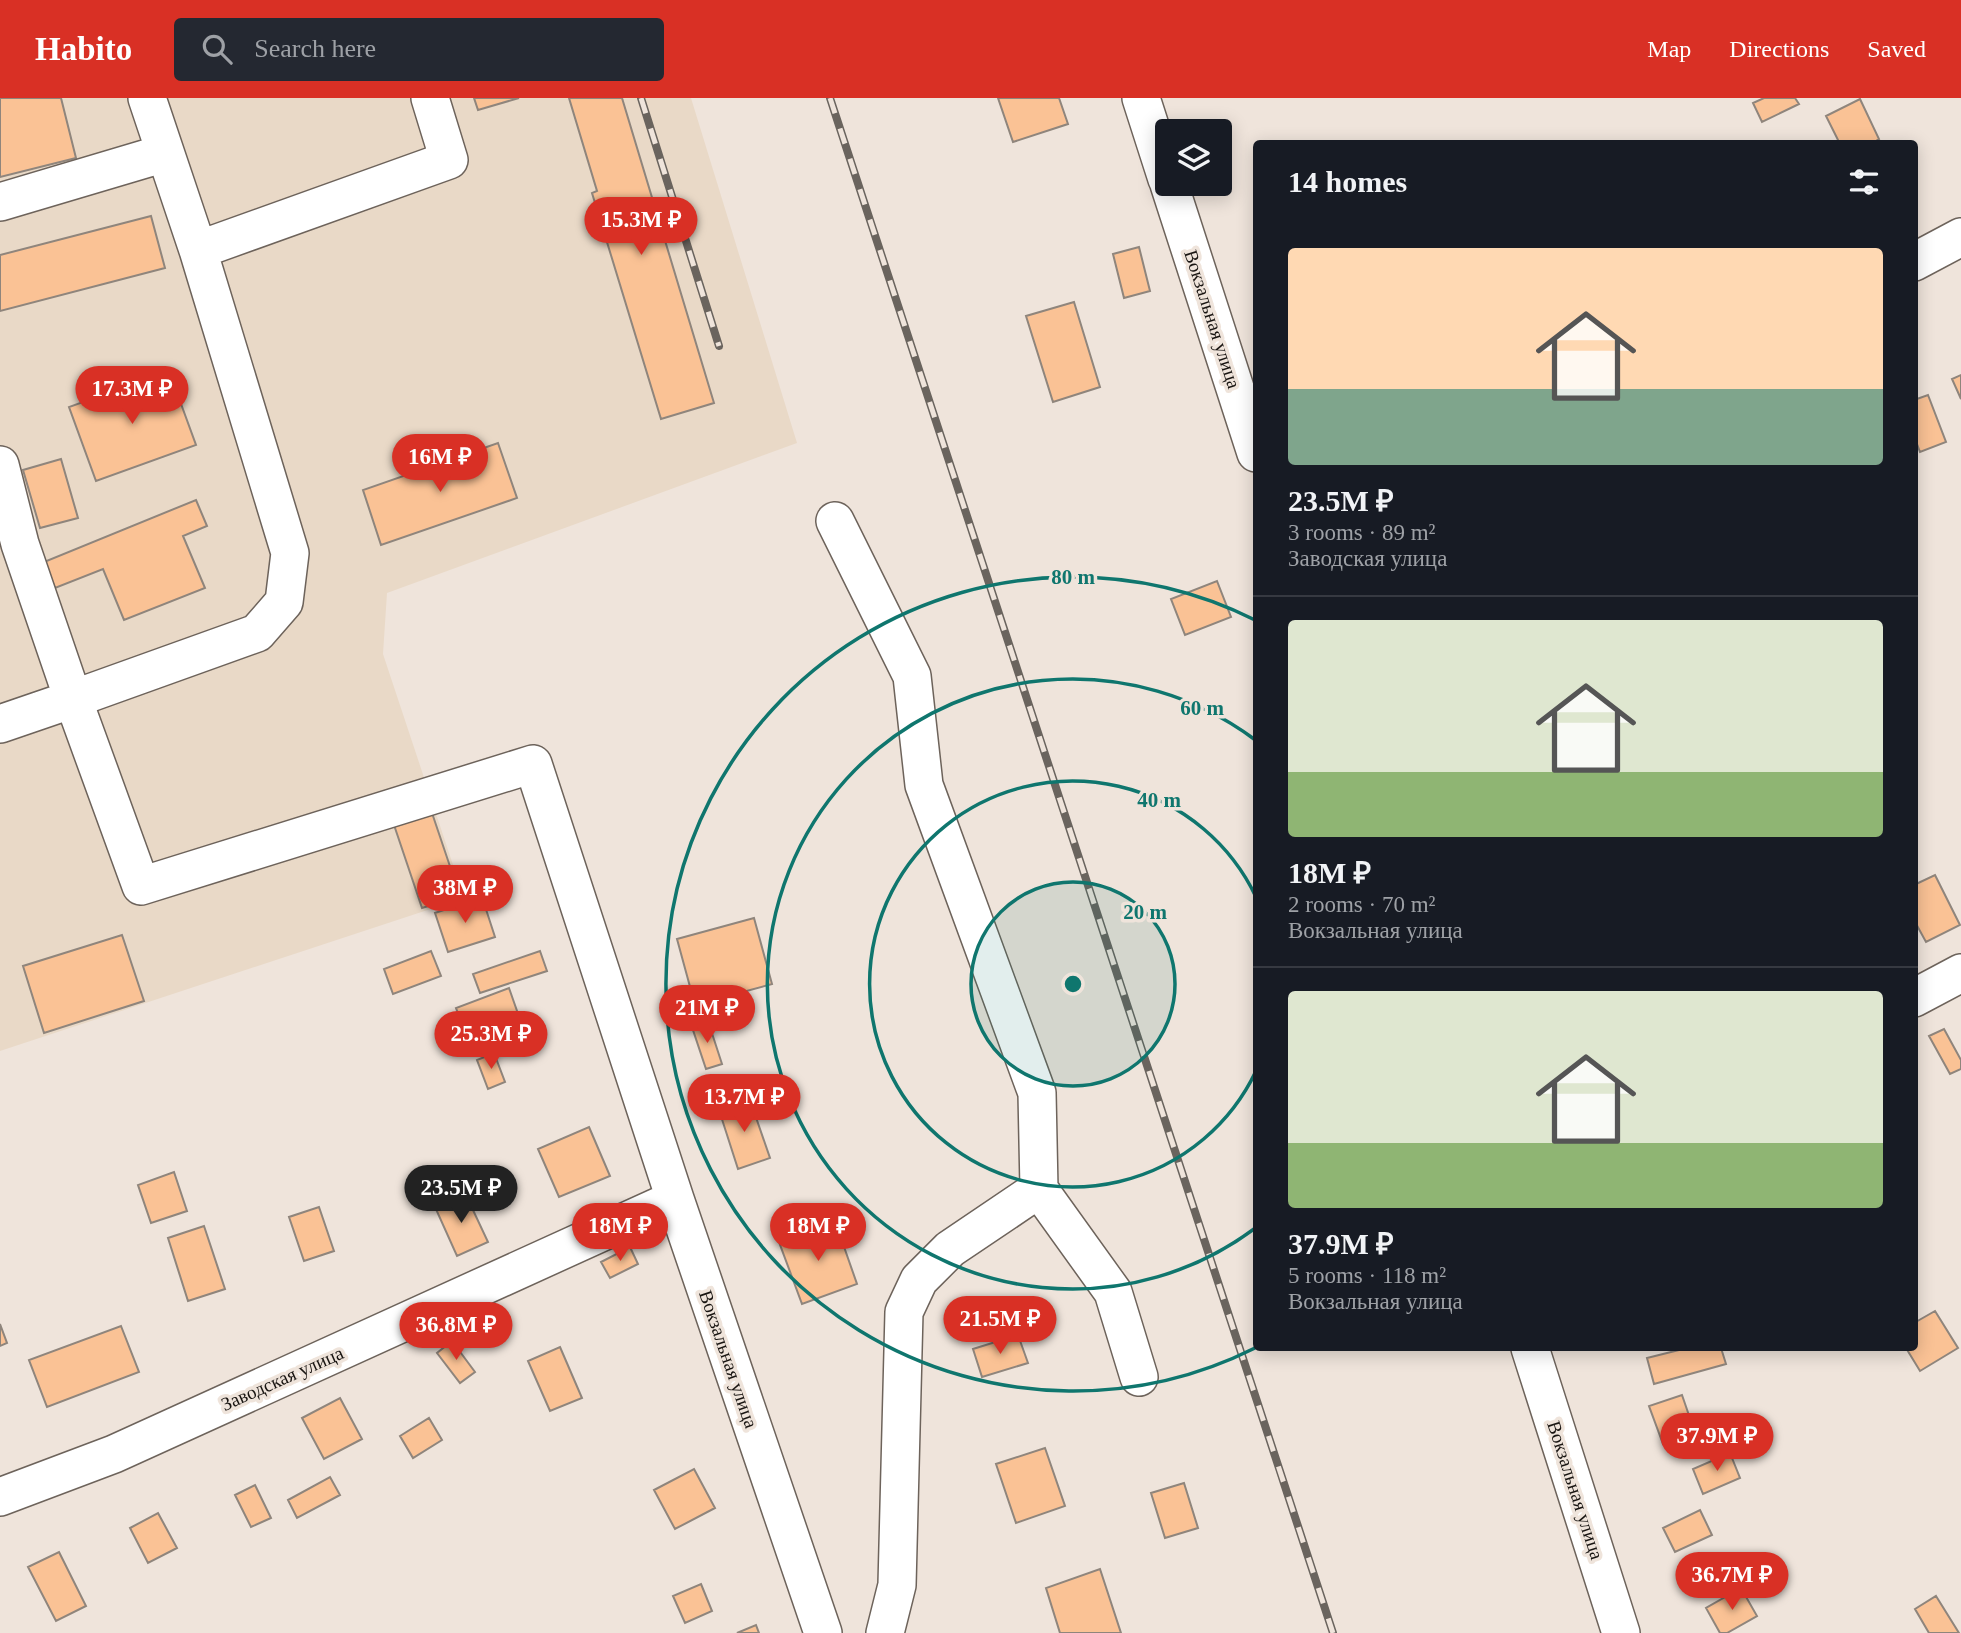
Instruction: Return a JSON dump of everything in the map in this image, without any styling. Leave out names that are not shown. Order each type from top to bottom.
[{"type":"street","points":[[0,724],[257,633],[284,602],[290,553],[198,250],[147,98]]},
{"type":"street","points":[[198,250],[449,160],[430,98]]},
{"type":"street","points":[[1141,98],[1155,142]]},
{"type":"street","points":[[0,202],[165,153]]},
{"type":"street","name":"Вокзальная улица","points":[[1173,196],[1253,444]]},
{"type":"street","points":[[1918,260],[1961,237]]},
{"type":"street","points":[[0,465],[20,544],[73,699]]},
{"type":"street","points":[[835,521],[912,676],[924,786],[1037,1093],[1039,1189],[1112,1292],[1139,1377]]},
{"type":"street","name":"Вокзальная улица","points":[[73,699],[141,886],[533,764],[675,1199],[822,1633]]},
{"type":"street","points":[[1918,996],[1961,973]]},
{"type":"street","points":[[885,1633],[897,1585],[904,1312],[919,1280],[950,1249],[1039,1189]]},
{"type":"street","name":"Заводская улица","points":[[0,1497],[114,1454],[675,1199]]},
{"type":"street","name":"Вокзальная улица","points":[[1532,1351],[1620,1633]]},
{"type":"shaded area","points":[[0,98],[691,98],[797,443],[387,593],[383,654],[464,898],[0,1051]]},
{"type":"building","points":[[0,98],[61,98],[76,158],[0,177]]},
{"type":"building","points":[[474,98],[519,98],[478,110]]},
{"type":"building","points":[[569,98],[622,98],[714,403],[661,419],[592,193],[597,191]]},
{"type":"building","points":[[998,98],[1059,98],[1068,124],[1013,142]]},
{"type":"building","points":[[1764,98],[1795,98],[1799,104],[1762,122],[1753,103]]},
{"type":"building","points":[[1860,99],[1879,139],[1838,140],[1826,116]]},
{"type":"building","points":[[151,216],[165,268],[0,311],[0,255]]},
{"type":"building","points":[[1139,247],[1150,291],[1124,298],[1113,254]]},
{"type":"building","points":[[1074,302],[1100,387],[1053,402],[1026,316]]},
{"type":"building","points":[[169,371],[196,445],[96,481],[69,407]]},
{"type":"building","points":[[1961,375],[1961,399],[1952,379]]},
{"type":"building","points":[[1928,395],[1946,442],[1920,452],[1918,447],[1918,399]]},
{"type":"building","points":[[498,443],[517,498],[381,545],[363,490]]},
{"type":"building","points":[[61,459],[78,518],[40,528],[23,470]]},
{"type":"building","points":[[196,500],[207,526],[183,536],[205,588],[124,620],[103,569],[55,588],[44,562]]},
{"type":"building","points":[[1217,581],[1231,617],[1185,635],[1171,599]]},
{"type":"building","points":[[431,810],[460,896],[422,908],[393,822]]},
{"type":"building","points":[[1935,875],[1960,925],[1926,942],[1918,927],[1918,883]]},
{"type":"building","points":[[482,897],[495,937],[448,952],[435,913]]},
{"type":"building","points":[[754,918],[772,984],[695,1005],[677,939]]},
{"type":"building","points":[[122,935],[144,1001],[44,1033],[23,966]]},
{"type":"building","points":[[431,951],[441,976],[393,994],[384,969]]},
{"type":"building","points":[[540,951],[547,971],[480,993],[473,974]]},
{"type":"building","points":[[509,988],[523,1028],[471,1048],[456,1008]]},
{"type":"building","points":[[708,1021],[722,1064],[706,1069],[692,1027]]},
{"type":"building","points":[[1944,1029],[1961,1060],[1961,1069],[1950,1074],[1929,1036]]},
{"type":"building","points":[[494,1053],[505,1082],[488,1089],[477,1060]]},
{"type":"building","points":[[750,1100],[770,1158],[738,1169],[719,1110]]},
{"type":"building","points":[[589,1127],[610,1176],[559,1197],[538,1149]]},
{"type":"building","points":[[174,1172],[187,1211],[151,1223],[138,1185]]},
{"type":"building","points":[[465,1193],[488,1242],[457,1256],[435,1207]]},
{"type":"building","points":[[319,1207],[334,1251],[304,1261],[289,1217]]},
{"type":"building","points":[[835,1221],[857,1284],[802,1304],[779,1242]]},
{"type":"building","points":[[204,1226],[225,1289],[188,1301],[168,1238]]},
{"type":"building","points":[[630,1247],[638,1264],[610,1278],[601,1262]]},
{"type":"building","points":[[1935,1311],[1958,1348],[1920,1371],[1908,1351],[1918,1351],[1918,1321]]},
{"type":"building","points":[[0,1324],[7,1343],[0,1346]]},
{"type":"building","points":[[121,1326],[139,1372],[47,1407],[29,1360]]},
{"type":"building","points":[[1018,1335],[1028,1363],[982,1377],[973,1349]]},
{"type":"building","points":[[452,1341],[475,1372],[460,1383],[437,1353]]},
{"type":"building","points":[[560,1347],[582,1398],[550,1411],[528,1361]]},
{"type":"building","points":[[1675,1351],[1722,1351],[1726,1364],[1654,1384],[1647,1358]]},
{"type":"building","points":[[1682,1395],[1695,1433],[1663,1444],[1649,1406]]},
{"type":"building","points":[[340,1398],[362,1439],[324,1459],[302,1418]]},
{"type":"building","points":[[429,1418],[442,1440],[413,1458],[400,1436]]},
{"type":"building","points":[[1045,1448],[1065,1506],[1016,1523],[996,1464]]},
{"type":"building","points":[[1730,1453],[1740,1478],[1703,1494],[1693,1469]]},
{"type":"building","points":[[694,1469],[715,1508],[675,1529],[654,1490]]},
{"type":"building","points":[[330,1477],[340,1495],[297,1518],[288,1500]]},
{"type":"building","points":[[1184,1483],[1198,1528],[1165,1538],[1151,1493]]},
{"type":"building","points":[[255,1485],[271,1518],[251,1527],[235,1495]]},
{"type":"building","points":[[1700,1510],[1712,1535],[1675,1552],[1663,1528]]},
{"type":"building","points":[[158,1513],[177,1548],[148,1563],[130,1528]]},
{"type":"building","points":[[59,1552],[86,1606],[56,1621],[28,1567]]},
{"type":"building","points":[[1100,1569],[1121,1633],[1060,1633],[1046,1588]]},
{"type":"building","points":[[701,1584],[712,1611],[685,1623],[673,1596]]},
{"type":"building","points":[[1741,1588],[1757,1616],[1727,1633],[1720,1633],[1706,1608]]},
{"type":"building","points":[[1936,1596],[1959,1633],[1929,1633],[1915,1609]]},
{"type":"building","points":[[756,1625],[759,1633],[737,1633]]},
{"type":"railway","points":[[641,98],[719,346]]},
{"type":"railway","points":[[830,98],[1333,1633]]}]
